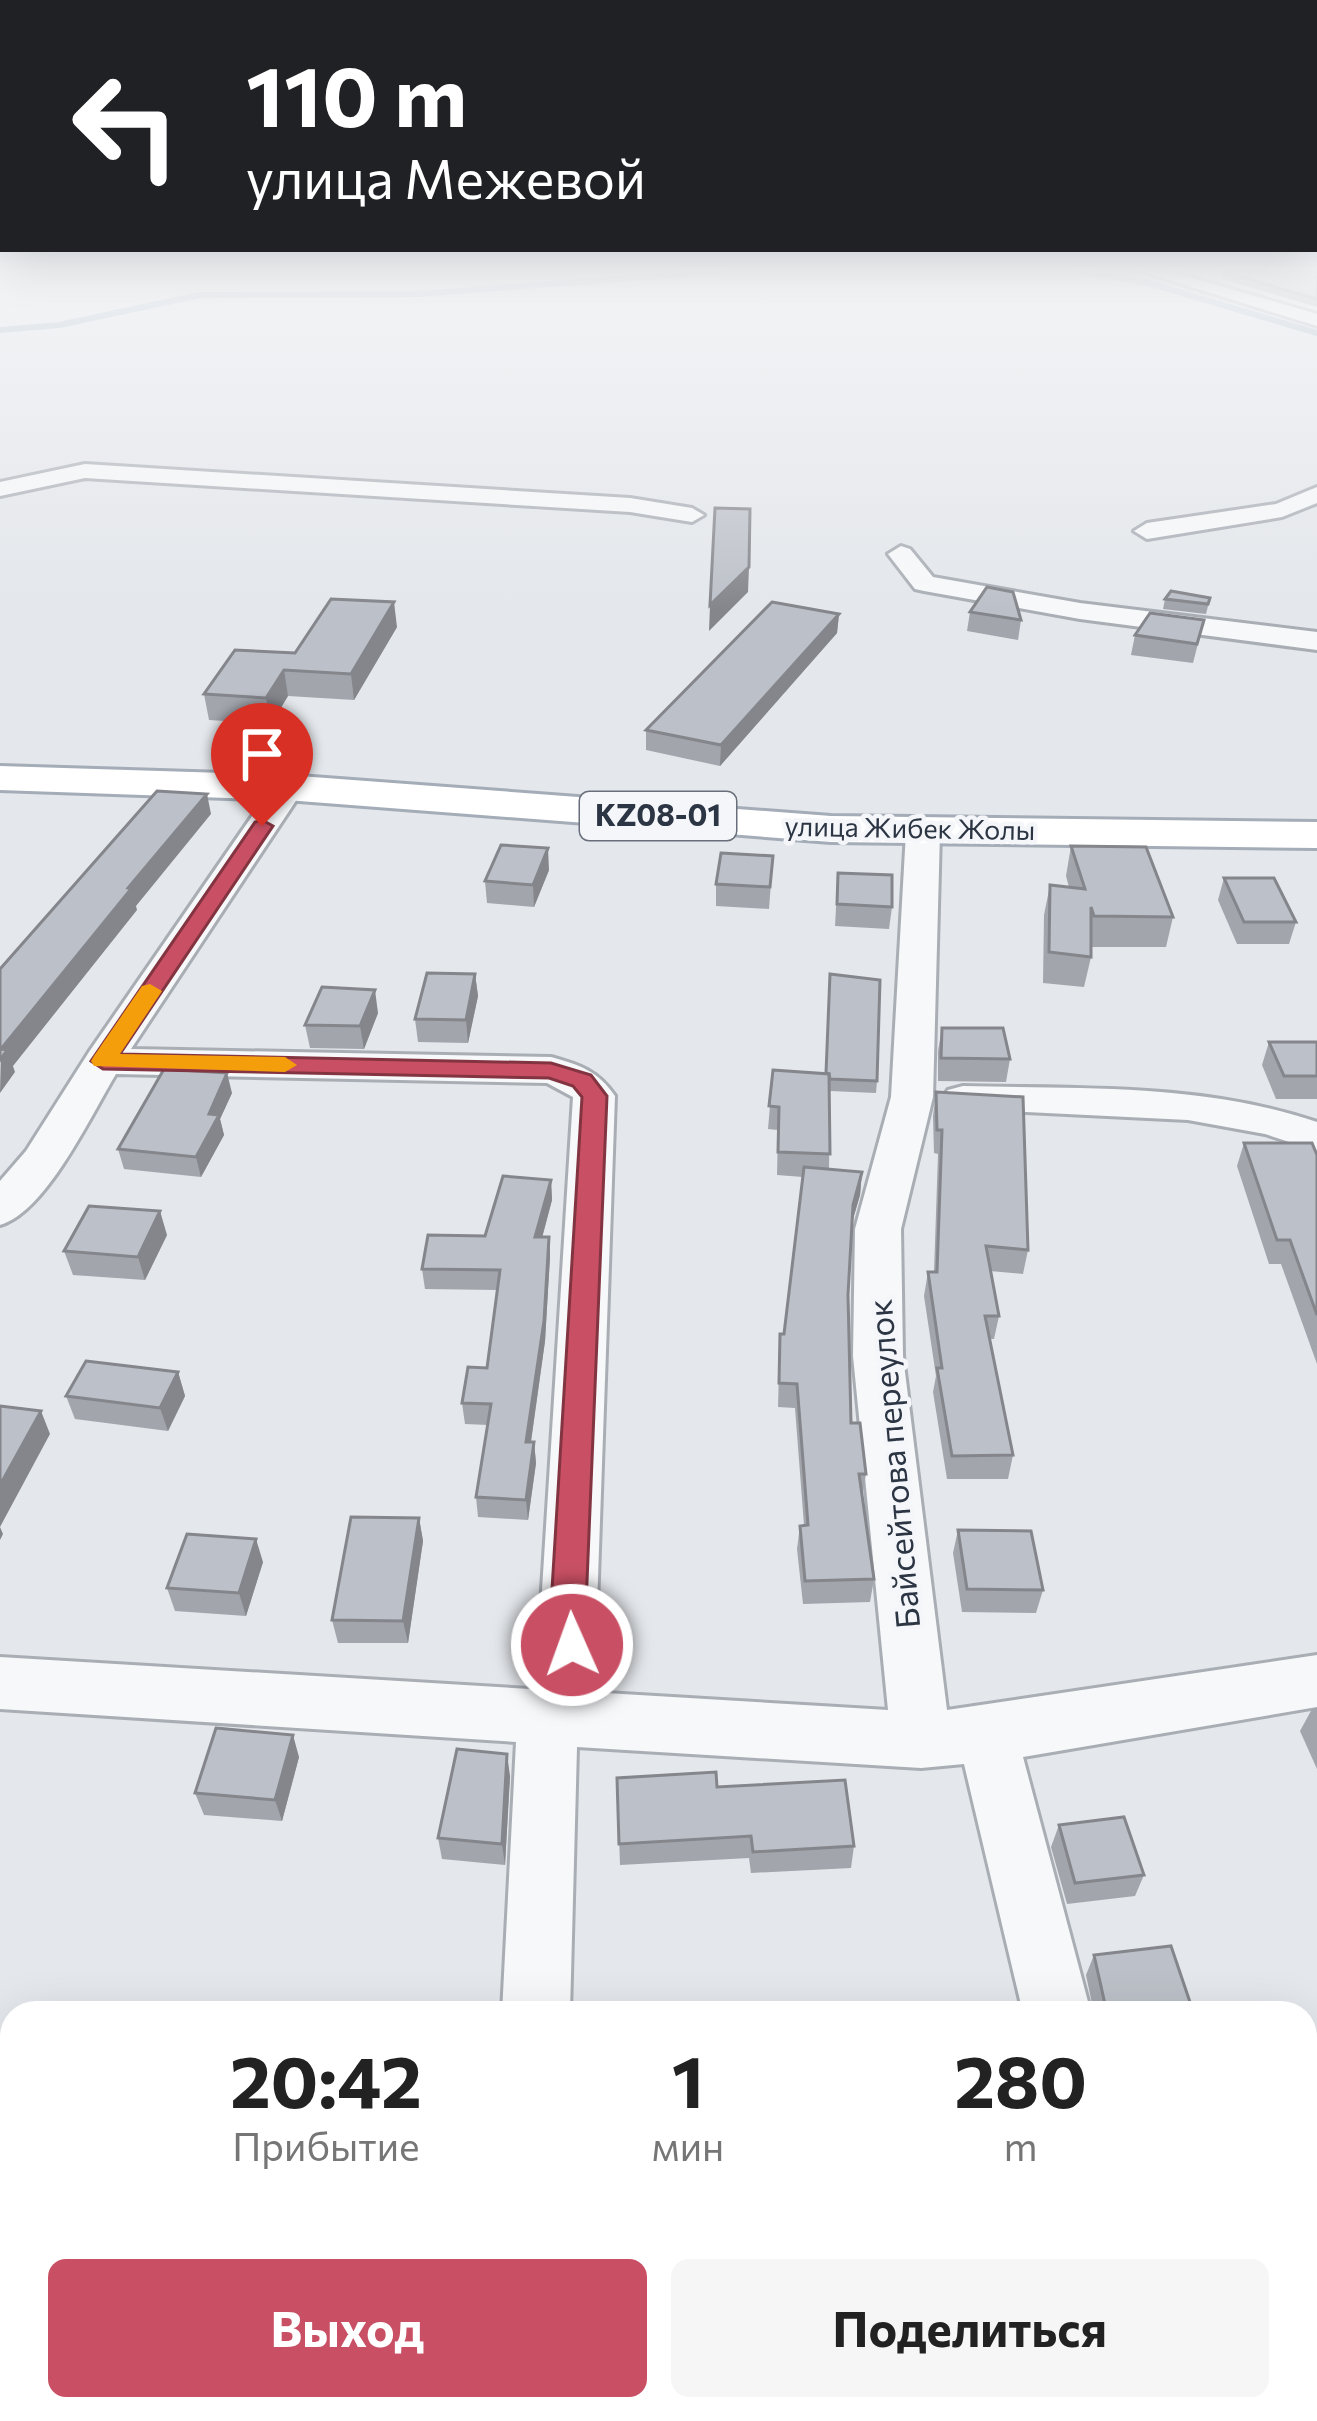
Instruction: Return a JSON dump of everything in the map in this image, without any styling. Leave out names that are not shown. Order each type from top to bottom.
[{"type":"main road","name":"улица Жибек Жолы","points":[[0,778],[289,788],[762,825],[923,832],[1317,835]]},
{"type":"street","points":[[0,489],[85,471],[630,505],[692,515]]},
{"type":"street","points":[[0,489],[55,492]]},
{"type":"street","points":[[1148,531],[1282,510],[1317,494]]},
{"type":"street","points":[[901,554],[924,584],[1080,611],[1317,641]]},
{"type":"street","points":[[0,1210],[43,1161],[103,1061],[289,788]]},
{"type":"street","name":"Байсейтова переулок","points":[[920,1740],[878,1356],[878,1229],[912,1097],[923,832]]},
{"type":"street","points":[[103,1061],[551,1070],[582,1081],[594,1096],[563,1720],[537,2001]]},
{"type":"street","points":[[912,1097],[1195,1108],[1273,1119],[1317,1137]]},
{"type":"street","points":[[0,1683],[920,1740],[987,1736],[1317,1681]]},
{"type":"street","points":[[987,1736],[1054,2001]]},
{"type":"building","points":[[715,508],[750,509],[749,567],[710,605]]},
{"type":"building","points":[[987,587],[1013,592],[1021,620],[970,612]]},
{"type":"building","points":[[1171,591],[1210,598],[1208,604],[1165,599]]},
{"type":"building","points":[[331,599],[394,602],[351,674],[284,670],[266,698],[204,694],[235,650],[295,653]]},
{"type":"building","points":[[772,602],[839,614],[721,745],[646,730]]},
{"type":"building","points":[[1150,613],[1204,620],[1197,644],[1135,635]]},
{"type":"building","points":[[157,791],[207,794],[1,1049],[7,1050],[0,1060],[0,969]]},
{"type":"building","points":[[501,845],[548,848],[533,885],[485,881]]},
{"type":"building","points":[[1071,846],[1146,847],[1173,917],[1094,916],[1091,907],[1091,957],[1049,952],[1050,885],[1085,889]]},
{"type":"building","points":[[721,853],[773,856],[770,887],[716,884]]},
{"type":"building","points":[[838,873],[892,875],[892,907],[837,904]]},
{"type":"building","points":[[1224,878],[1274,878],[1296,922],[1244,922]]},
{"type":"building","points":[[427,973],[475,974],[466,1020],[415,1019]]},
{"type":"building","points":[[830,974],[880,980],[877,1081],[830,1079],[826,1073]]},
{"type":"building","points":[[322,987],[375,990],[360,1026],[305,1025]]},
{"type":"building","points":[[942,1028],[1003,1028],[1010,1059],[941,1058]]},
{"type":"building","points":[[1269,1042],[1317,1042],[1317,1076],[1284,1076]]},
{"type":"building","points":[[164,1069],[227,1073],[209,1114],[219,1115],[196,1157],[118,1149]]},
{"type":"building","points":[[773,1070],[829,1074],[830,1154],[778,1152],[779,1107],[769,1106]]},
{"type":"building","points":[[936,1092],[1023,1097],[1028,1250],[986,1246],[999,1316],[985,1316],[1013,1455],[952,1456],[928,1272],[937,1272],[942,1130],[937,1130]]},
{"type":"building","points":[[1244,1143],[1312,1143],[1317,1155],[1317,1315],[1290,1240],[1277,1240]]},
{"type":"building","points":[[804,1167],[862,1172],[853,1205],[848,1295],[851,1423],[860,1423],[866,1474],[859,1474],[874,1579],[805,1581],[800,1526],[808,1525],[797,1384],[779,1383],[780,1334],[784,1334]]},
{"type":"building","points":[[503,1176],[551,1180],[535,1237],[549,1237],[544,1321],[526,1442],[534,1442],[526,1500],[476,1497],[491,1404],[462,1403],[468,1367],[487,1368],[500,1270],[422,1269],[428,1235],[485,1236]]},
{"type":"building","points":[[89,1206],[160,1211],[138,1257],[64,1251]]},
{"type":"building","points":[[86,1361],[178,1372],[160,1408],[66,1396]]},
{"type":"building","points":[[0,1406],[41,1411],[0,1485]]},
{"type":"building","points":[[351,1517],[419,1518],[403,1621],[332,1620]]},
{"type":"building","points":[[958,1530],[1031,1531],[1043,1590],[967,1589]]},
{"type":"building","points":[[187,1534],[256,1539],[239,1593],[167,1588]]},
{"type":"building","points":[[216,1728],[293,1735],[275,1800],[195,1793]]},
{"type":"building","points":[[457,1749],[507,1754],[502,1844],[438,1838]]},
{"type":"building","points":[[716,1772],[717,1787],[845,1780],[854,1846],[753,1852],[751,1836],[619,1844],[617,1778]]},
{"type":"building","points":[[1124,1817],[1144,1875],[1075,1883],[1059,1825]]},
{"type":"building","points":[[1171,1946],[1190,2001],[1104,2001],[1094,1955]]},
{"type":"slow traffic","points":[[150,991],[103,1061],[285,1065]]},
{"type":"route","points":[[262,826],[103,1061],[551,1070],[582,1081],[594,1096],[568,1606],[572,1645]]}]
